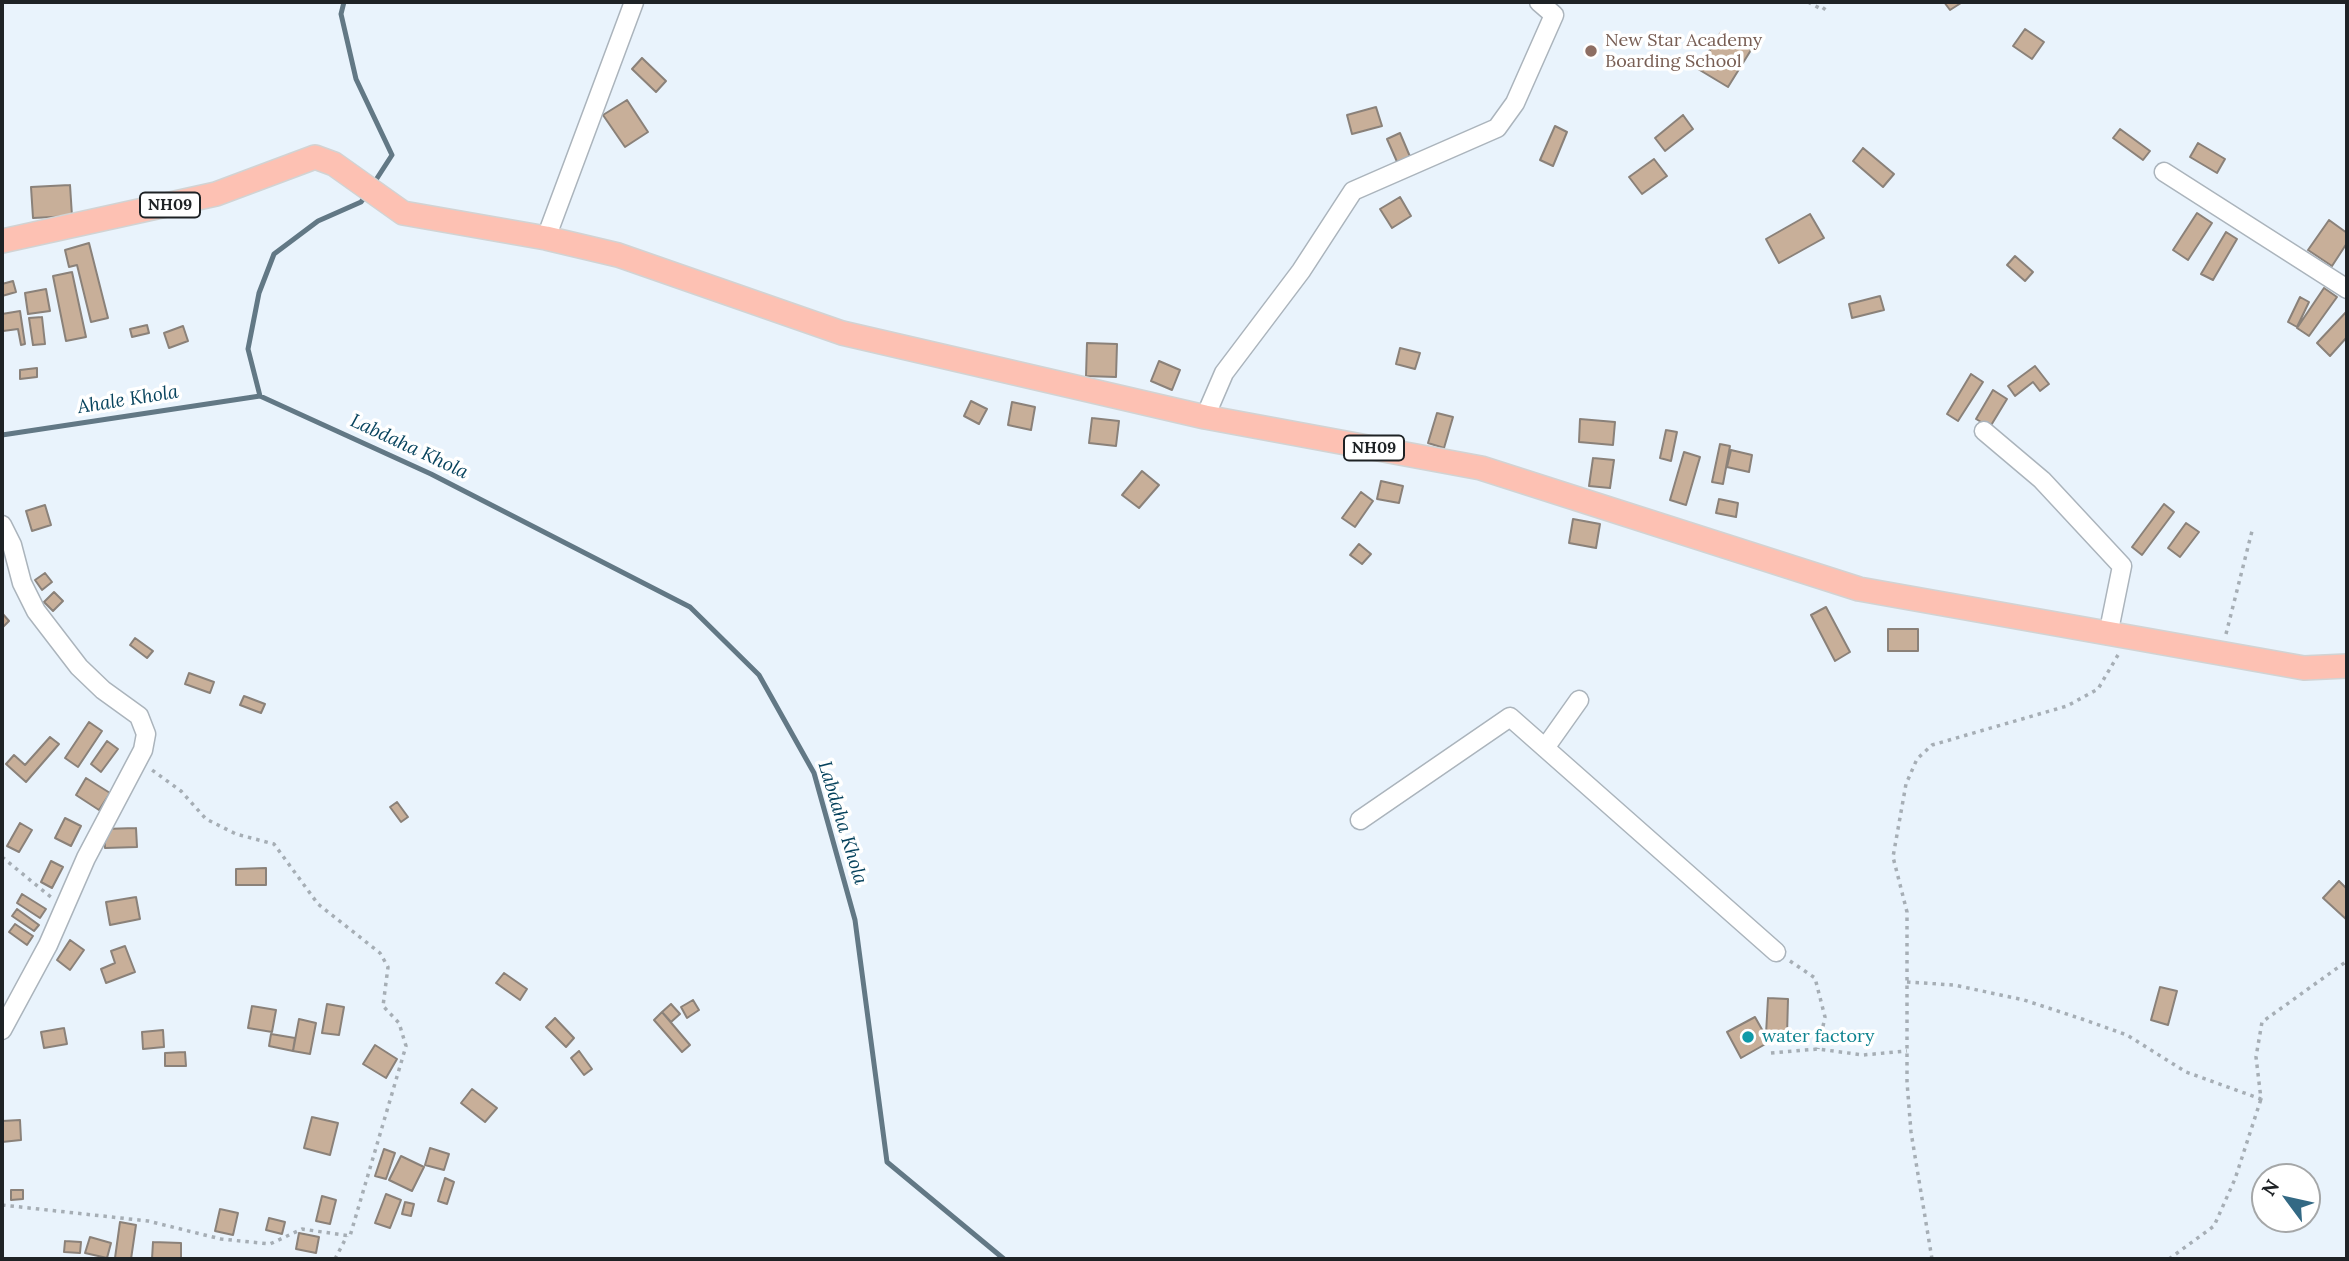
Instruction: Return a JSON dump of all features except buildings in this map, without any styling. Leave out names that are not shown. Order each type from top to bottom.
[{"type":"main road","name":"NH09","points":[[2,241],[216,194],[315,157],[334,164],[402,213],[546,238],[618,255],[842,333],[1205,417],[1481,468],[1860,589],[2221,655],[2304,668],[2347,666]]},
{"type":"street","points":[[546,238],[634,2]]},
{"type":"street","points":[[1205,417],[1224,373],[1301,271],[1353,191],[1497,128],[1515,103],[1554,15],[1539,2]]},
{"type":"street","points":[[2164,172],[2347,289]]},
{"type":"street","points":[[1984,431],[2042,480],[2122,566],[2118,637]]},
{"type":"street","points":[[2,525],[16,559],[22,583],[36,611],[79,667],[103,690],[139,716],[146,734],[143,750],[86,858],[65,908],[2,1030]]},
{"type":"street","points":[[2,573],[16,559]]},
{"type":"street","points":[[1545,748],[1579,700]]},
{"type":"street","points":[[1360,820],[1510,717],[1776,952]]},
{"type":"path","points":[[1808,2],[1823,10],[1829,2]]},
{"type":"path","points":[[2221,655],[2252,531]]},
{"type":"path","points":[[1932,1259],[1911,1132],[1907,1051],[1906,912],[1893,857],[1906,784],[1917,759],[1932,745],[1956,735],[2067,706],[2098,689],[2118,637]]},
{"type":"path","points":[[143,750],[152,771],[181,791],[206,819],[236,834],[274,844],[318,904],[380,953],[388,967],[383,1006],[400,1023],[405,1046],[350,1236],[347,1236],[335,1259]]},
{"type":"path","points":[[2,857],[65,908]]},
{"type":"path","points":[[1776,952],[1815,978],[1825,1017],[1818,1049]]},
{"type":"path","points":[[2169,1259],[2214,1226],[2235,1178],[2261,1099],[2256,1057],[2262,1022],[2347,961]]},
{"type":"path","points":[[1907,982],[1954,985],[2024,1000],[2071,1015],[2127,1035],[2186,1072],[2261,1099]]},
{"type":"path","points":[[1771,1052],[1818,1049],[1863,1055],[1907,1051]]},
{"type":"path","points":[[2,1205],[148,1221],[221,1239],[270,1244],[302,1229],[347,1236]]},
{"type":"waterway","points":[[344,2],[341,14],[356,79],[392,155],[372,186]]},
{"type":"waterway","points":[[260,396],[248,349],[259,293],[274,254],[318,221],[361,202],[367,194]]},
{"type":"waterway","name":"Labdaha Khola","points":[[260,396],[431,474],[690,607],[759,675],[814,773],[855,920],[887,1162],[1004,1259]]},
{"type":"waterway","name":"Ahale Khola","points":[[2,435],[260,396]]},
{"type":"place","name":"New Star Academy Boarding School","points":[[1591,51]]},
{"type":"place","name":"water factory","points":[[1748,1037]]}]
